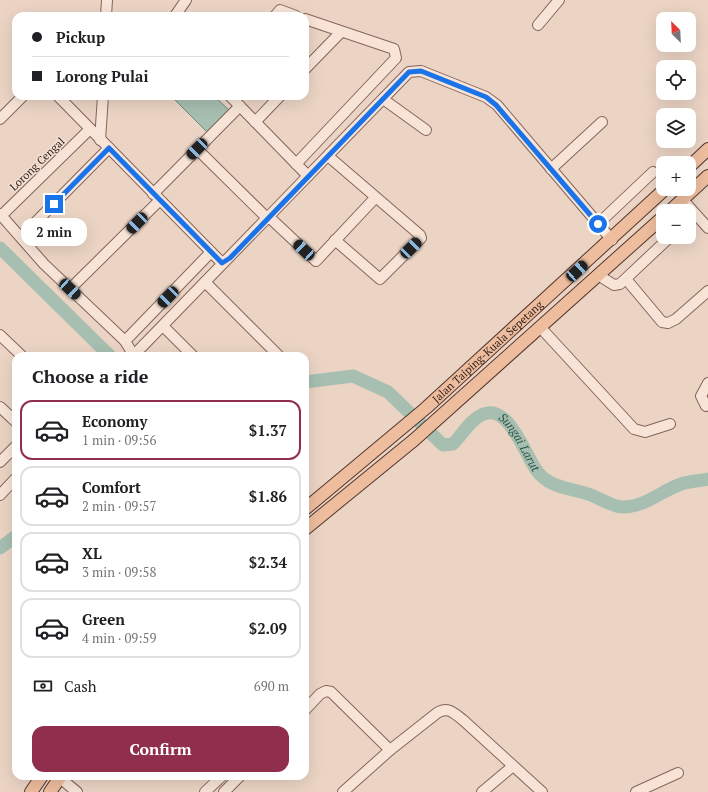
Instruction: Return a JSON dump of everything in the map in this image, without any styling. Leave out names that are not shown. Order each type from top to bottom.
[{"type":"main road","points":[[696,160],[708,149]]},
{"type":"main road","points":[[678,204],[708,176]]},
{"type":"main road","name":"Jalan Taiping-Kuala Sepetang","points":[[309,506],[426,408],[659,196]]},
{"type":"main road","name":"Jalan Taiping-Kuala Sepetang","points":[[309,526],[414,440],[656,223]]},
{"type":"main road","points":[[31,792],[39,780]]},
{"type":"main road","points":[[50,792],[58,780]]},
{"type":"street","points":[[106,0],[106,12]]},
{"type":"street","points":[[178,12],[186,0]]},
{"type":"street","points":[[538,25],[559,0]]},
{"type":"street","points":[[296,164],[396,58],[394,49],[309,20]]},
{"type":"street","points":[[309,65],[341,32]]},
{"type":"street","points":[[138,352],[222,263],[230,258],[409,72],[421,71],[486,97],[496,105],[507,115],[551,170],[612,240]]},
{"type":"street","points":[[383,99],[426,130]]},
{"type":"street","points":[[0,118],[19,100]]},
{"type":"street","points":[[62,100],[222,263]]},
{"type":"street","points":[[100,140],[103,100]]},
{"type":"street","points":[[234,100],[308,176]]},
{"type":"street","points":[[255,122],[276,100]]},
{"type":"street","points":[[70,289],[156,197],[197,149],[240,106]]},
{"type":"street","points":[[551,170],[602,122]]},
{"type":"street","name":"Lorong Cengal","points":[[1,215],[90,129]]},
{"type":"street","points":[[21,237],[109,148]]},
{"type":"street","points":[[197,149],[268,218],[316,261],[374,198]]},
{"type":"street","points":[[328,156],[374,198],[420,235],[421,238],[380,279],[335,240]]},
{"type":"street","points":[[598,224],[653,172]]},
{"type":"street","points":[[683,200],[685,204]]},
{"type":"street","points":[[1,215],[44,264],[125,341],[132,352]]},
{"type":"street","points":[[696,219],[708,228]]},
{"type":"street","points":[[598,275],[614,285],[620,284],[663,244]]},
{"type":"street","points":[[125,341],[211,252]]},
{"type":"street","points":[[626,279],[662,322],[668,324],[676,319],[708,291]]},
{"type":"street","points":[[205,282],[275,352]]},
{"type":"street","points":[[163,326],[190,352]]},
{"type":"street","points":[[540,327],[634,429],[645,432],[670,424]]},
{"type":"street","points":[[0,349],[4,338],[18,352]]},
{"type":"street","points":[[706,406],[701,396],[708,383]]},
{"type":"street","points":[[0,407],[12,418]]},
{"type":"street","points":[[0,462],[12,450]]},
{"type":"street","points":[[0,495],[12,482]]},
{"type":"street","points":[[309,706],[320,694],[326,691],[331,692],[390,750]]},
{"type":"street","points":[[343,792],[390,750],[437,713],[445,709],[449,710],[463,720],[542,792]]},
{"type":"street","points":[[482,792],[513,766]]},
{"type":"street","points":[[636,792],[678,772]]},
{"type":"street","points":[[64,780],[78,792]]},
{"type":"street","points":[[205,792],[218,780]]},
{"type":"street","points":[[224,792],[233,780]]},
{"type":"shaded area","points":[[175,100],[218,100],[229,110],[207,132]]},
{"type":"waterway","points":[[0,248],[106,352]]},
{"type":"waterway","name":"Sungai Larut","points":[[309,382],[353,376],[388,392],[443,445],[453,444],[473,421],[484,414],[495,413],[504,419],[512,428],[532,463],[542,477],[555,485],[591,495],[619,507],[631,506],[646,502],[681,484],[708,479]]},
{"type":"waterway","name":"Sungai Larut","points":[[0,548],[12,539]]},
{"type":"route","points":[[54,204],[109,148],[169,211],[222,263],[230,258],[409,72],[421,71],[486,97],[496,105],[507,115],[551,170],[598,224]]}]
